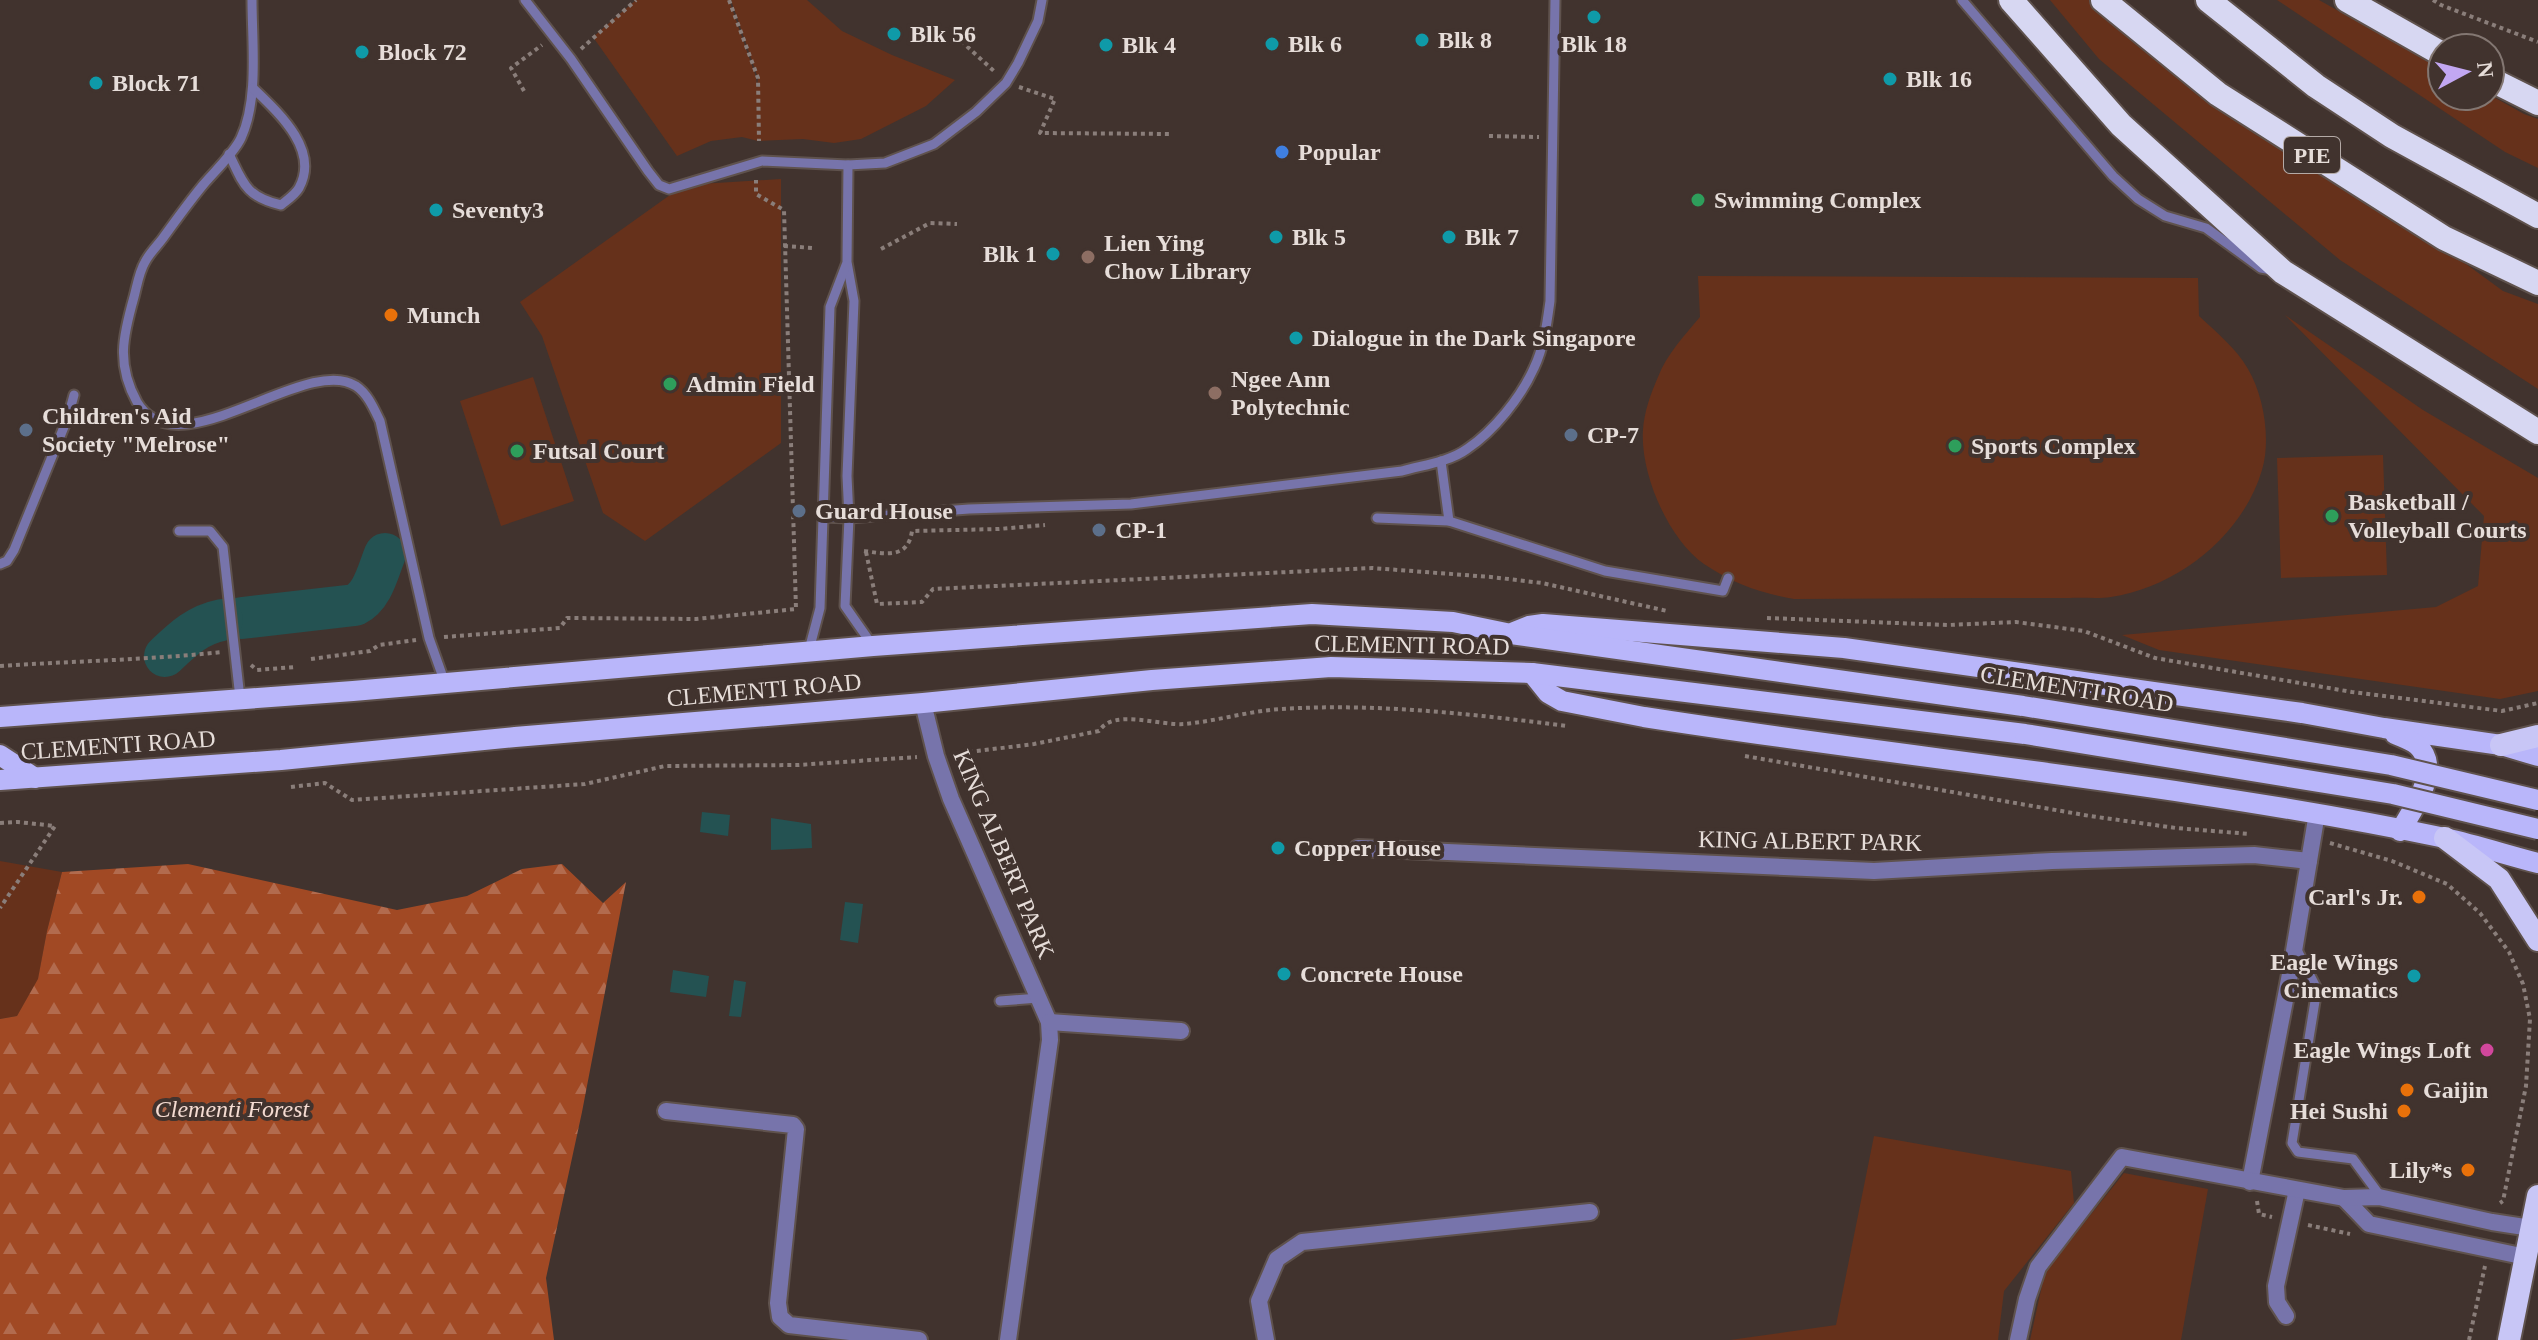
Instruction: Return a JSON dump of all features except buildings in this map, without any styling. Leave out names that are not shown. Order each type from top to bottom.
[{"type":"highway","points":[[2011,0],[2121,125],[2283,272],[2538,432]]},
{"type":"highway","name":"PIE","points":[[2103,0],[2218,94],[2444,238],[2538,283]]},
{"type":"highway","name":"PIE","points":[[2208,0],[2316,86],[2392,136],[2538,216]]},
{"type":"highway","points":[[2347,0],[2426,45]]},
{"type":"highway","points":[[2506,87],[2538,103]]},
{"type":"highway","points":[[2501,745],[2538,736]]},
{"type":"highway","points":[[2445,838],[2499,879],[2538,940]]},
{"type":"highway","points":[[2509,1340],[2538,1196]]},
{"type":"main road","name":"CLEMENTI ROAD","points":[[0,717],[808,651],[1312,614],[1453,622],[1511,634],[2023,706],[2391,765],[2538,800]]},
{"type":"main road","name":"CLEMENTI ROAD","points":[[1511,634],[1543,624],[1844,648],[2286,710],[2501,745],[2538,756]]},
{"type":"main road","name":"CLEMENTI ROAD","points":[[0,780],[281,760],[1152,680],[1331,667],[1532,673],[2025,734],[2393,794],[2538,829]]},
{"type":"main road","name":"CLEMENTI ROAD","points":[[1532,673],[1548,693],[1562,701],[1644,717],[2195,793],[2445,838],[2538,863]]},
{"type":"main road","points":[[2384,728],[2418,746],[2428,765],[2423,792],[2400,831]]},
{"type":"main road","points":[[0,755],[35,778]]},
{"type":"street","name":"KING ALBERT PARK","points":[[923,703],[951,799],[1049,1022],[1050,1040],[1008,1340]]},
{"type":"street","points":[[2250,1182],[2317,813]]},
{"type":"street","name":"KING ALBERT PARK","points":[[1358,848],[1874,871],[2052,861],[2254,855],[2309,861]]},
{"type":"street","points":[[1049,1022],[1181,1031]]},
{"type":"street","points":[[666,1111],[793,1125],[796,1129],[778,1303],[780,1317],[789,1325],[811,1334],[919,1340]]},
{"type":"street","points":[[2018,1340],[2038,1267],[2122,1157],[2344,1198],[2381,1197],[2531,1228]]},
{"type":"street","points":[[2286,1316],[2277,1302],[2276,1286],[2297,1190]]},
{"type":"street","points":[[2344,1198],[2369,1224],[2526,1257]]},
{"type":"street","points":[[2427,1237],[2433,1209]]},
{"type":"street","points":[[1266,1340],[1259,1301],[1277,1259],[1302,1242],[1590,1212]]},
{"type":"lane","points":[[252,0],[253,88],[241,139],[144,263],[123,337],[125,372],[141,408],[155,421],[173,427],[195,423],[311,384],[338,381],[355,385],[370,401],[380,421],[429,638],[445,683]]},
{"type":"lane","points":[[525,0],[571,59],[659,185],[669,189],[762,161],[848,165],[885,163],[934,144],[976,112],[1006,83],[1038,21],[1042,0]]},
{"type":"lane","points":[[822,517],[1131,504],[1402,471],[1441,461],[1466,450],[1489,430],[1514,400],[1535,368],[1545,336],[1550,301],[1555,0]]},
{"type":"lane","points":[[1962,0],[2113,176],[2138,199],[2165,216],[2206,228],[2261,268],[2283,272]]},
{"type":"lane","points":[[229,154],[248,191],[263,201],[281,205],[298,191],[306,170],[301,148],[282,116],[253,88]]},
{"type":"lane","points":[[848,165],[847,262],[854,301],[845,606],[873,646]]},
{"type":"lane","points":[[808,651],[820,608],[830,307],[847,262]]},
{"type":"lane","points":[[0,564],[7,561],[14,550],[74,395]]},
{"type":"lane","points":[[1441,461],[1449,521]]},
{"type":"lane","points":[[1377,518],[1449,521],[1605,571],[1723,591],[1728,578]]},
{"type":"lane","points":[[179,531],[210,531],[223,547],[240,699]]},
{"type":"lane","points":[[2294,945],[2317,989],[2292,1143],[2298,1152],[2353,1159],[2381,1197]]},
{"type":"lane","points":[[1000,1001],[1039,998]]},
{"type":"path","points":[[571,59],[636,0]]},
{"type":"path","points":[[729,0],[758,78],[759,141]]},
{"type":"path","points":[[2433,0],[2538,42]]},
{"type":"path","points":[[524,91],[511,68],[554,36]]},
{"type":"path","points":[[1040,133],[1170,134]]},
{"type":"path","points":[[1489,136],[1551,136]]},
{"type":"path","points":[[311,659],[370,651],[379,645],[429,638],[560,628],[567,618],[696,619],[796,609],[784,210],[756,194],[756,174]]},
{"type":"path","points":[[881,249],[930,223],[957,224]]},
{"type":"path","points":[[784,246],[813,248]]},
{"type":"path","points":[[866,552],[877,604],[922,602],[933,589],[1372,568],[1542,583],[1668,611]]},
{"type":"path","points":[[1761,618],[1948,625],[2016,622],[2084,631],[2155,658],[2352,692],[2502,711],[2538,703]]},
{"type":"path","points":[[0,666],[179,657],[246,649],[247,659],[257,670],[295,667]]},
{"type":"path","points":[[291,787],[325,783],[352,800],[585,784],[665,766],[798,765],[936,756],[1034,744],[1099,731],[1103,724],[1124,718],[1138,722],[1183,724],[1276,709],[1343,707],[1464,713],[1572,727]]},
{"type":"path","points":[[1740,755],[2077,814],[2176,828],[2251,834]]},
{"type":"path","points":[[0,823],[55,826],[0,908]]},
{"type":"path","points":[[2312,839],[2392,861],[2447,884],[2480,913],[2509,952],[2523,984],[2530,1019],[2526,1086],[2503,1201],[2497,1206]]},
{"type":"path","points":[[2469,1340],[2486,1264]]},
{"type":"shaded area","points":[[636,0],[729,0],[757,88],[758,78],[731,0],[807,0],[842,31],[955,80],[926,106],[861,139],[834,143],[803,139],[758,141],[742,137],[711,141],[677,156],[593,37]]},
{"type":"shaded area","points":[[2050,0],[2105,0],[2503,291],[2538,304],[2538,389],[2340,260],[2099,59]]},
{"type":"shaded area","points":[[2277,0],[2319,0],[2426,60],[2426,99]]},
{"type":"shaded area","points":[[2506,104],[2538,119],[2538,168],[2505,152],[2445,112],[2506,112]]},
{"type":"shaded area","name":"Admin Field","points":[[781,179],[781,443],[645,541],[603,513],[542,336],[520,302],[684,185]]},
{"type":"shaded area","name":"Sports Complex","points":[[1698,276],[2198,278],[2199,316],[2238,354],[2258,392],[2266,432],[2262,470],[2253,494],[2224,536],[2183,570],[2136,591],[2101,598],[1794,599],[1758,591],[1726,577],[1691,553],[1668,522],[1646,466],[1643,430],[1646,410],[1666,361],[1700,317]]},
{"type":"shaded area","points":[[2285,315],[2423,410],[2538,478],[2538,691],[2500,699],[2159,650],[2122,635],[2436,607],[2478,586],[2484,516]]},
{"type":"shaded area","name":"Futsal Court","points":[[533,377],[574,501],[501,526],[460,401]]},
{"type":"shaded area","name":"Basketball / Volleyball Courts","points":[[2383,455],[2387,575],[2281,578],[2277,458]]},
{"type":"shaded area","points":[[0,861],[62,872],[38,980],[17,1016],[0,1019]]},
{"type":"shaded area","points":[[1874,1136],[2071,1171],[2074,1203],[2004,1291],[1998,1340],[1730,1340],[1836,1325]]},
{"type":"shaded area","points":[[2124,1173],[2208,1189],[2181,1340],[2030,1340],[2045,1272]]},
{"type":"green space","name":"Clementi Forest","points":[[188,864],[397,910],[467,896],[522,869],[562,864],[603,903],[626,882],[582,1112],[546,1278],[554,1340],[0,1340],[0,1019],[17,1016],[38,979],[62,872]]},
{"type":"water","points":[[702,812],[730,815],[728,836],[700,832]]},
{"type":"water","points":[[771,818],[811,824],[812,848],[771,850]]},
{"type":"water","points":[[845,902],[863,904],[858,943],[840,940]]},
{"type":"water","points":[[673,970],[709,976],[706,997],[670,992]]},
{"type":"water","points":[[734,980],[746,982],[741,1017],[729,1016]]},
{"type":"waterway","points":[[242,618],[355,605],[371,589],[385,554]]},
{"type":"waterway","points":[[165,656],[198,629],[222,620]]},
{"type":"place","name":"Blk 18","points":[[1594,17]]},
{"type":"place","name":"Blk 56","points":[[894,34]]},
{"type":"place","name":"Blk 8","points":[[1422,40]]},
{"type":"place","name":"Blk 6","points":[[1272,44]]},
{"type":"place","name":"Blk 4","points":[[1106,45]]},
{"type":"place","name":"Block 72","points":[[362,52]]},
{"type":"place","name":"Blk 16","points":[[1890,79]]},
{"type":"place","name":"Block 71","points":[[96,83]]},
{"type":"place","name":"Popular","points":[[1282,152]]},
{"type":"place","name":"Swimming Complex","points":[[1698,200]]},
{"type":"place","name":"Seventy3","points":[[436,210]]},
{"type":"place","name":"Blk 5","points":[[1276,237]]},
{"type":"place","name":"Blk 7","points":[[1449,237]]},
{"type":"place","name":"Blk 1","points":[[1053,254]]},
{"type":"place","name":"Lien Ying Chow Library","points":[[1088,257]]},
{"type":"place","name":"Munch","points":[[391,315]]},
{"type":"place","name":"Dialogue in the Dark Singapore","points":[[1296,338]]},
{"type":"place","name":"Admin Field","points":[[670,384]]},
{"type":"place","name":"Ngee Ann Polytechnic","points":[[1215,393]]},
{"type":"place","name":"Children's Aid Society \"Melrose\"","points":[[26,430]]},
{"type":"place","name":"CP-7","points":[[1571,435]]},
{"type":"place","name":"Sports Complex","points":[[1955,446]]},
{"type":"place","name":"Futsal Court","points":[[517,451]]},
{"type":"place","name":"Guard House","points":[[799,511]]},
{"type":"place","name":"Basketball / Volleyball Courts","points":[[2332,516]]},
{"type":"place","name":"CP-1","points":[[1099,530]]},
{"type":"place","name":"Copper House","points":[[1278,848]]},
{"type":"place","name":"Carl's Jr.","points":[[2419,897]]},
{"type":"place","name":"Concrete House","points":[[1284,974]]},
{"type":"place","name":"Eagle Wings Cinematics","points":[[2414,976]]},
{"type":"place","name":"Eagle Wings Loft","points":[[2487,1050]]},
{"type":"place","name":"Gaijin","points":[[2407,1090]]},
{"type":"place","name":"Hei Sushi","points":[[2404,1111]]},
{"type":"place","name":"Lily*s","points":[[2468,1170]]}]
